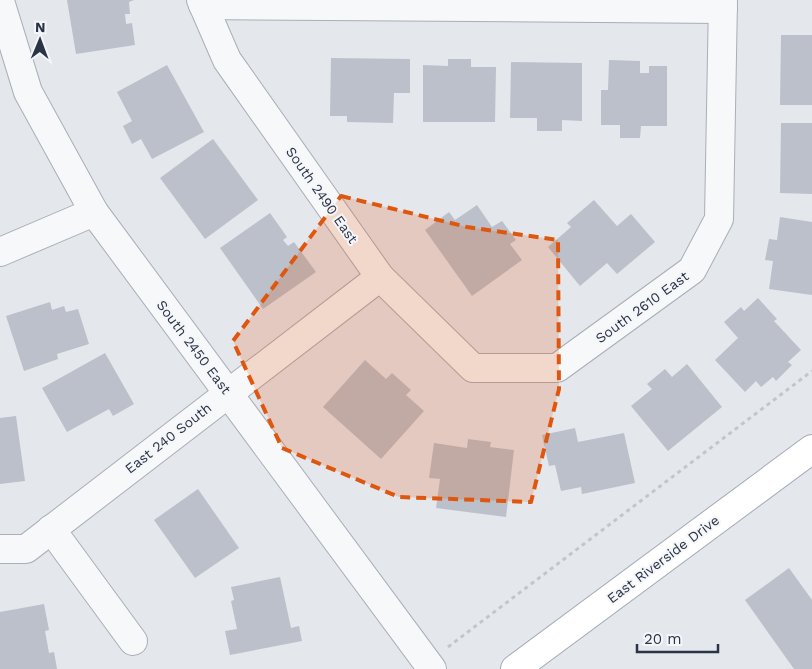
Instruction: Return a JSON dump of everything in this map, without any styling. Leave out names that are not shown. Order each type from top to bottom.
[{"type":"main road","name":"East Riverside Drive","points":[[514,669],[812,448]]},
{"type":"street","name":"South 2450 East","points":[[0,1],[28,92],[94,212],[432,669]]},
{"type":"street","points":[[202,2],[723,4]]},
{"type":"street","name":"South 2490 East","points":[[202,2],[227,60],[380,277],[473,368]]},
{"type":"street","name":"South 2610 East","points":[[473,368],[557,368],[692,270],[719,219],[723,4]]},
{"type":"street","points":[[0,252],[94,212]]},
{"type":"street","name":"East 240 South","points":[[0,549],[26,549],[380,277]]},
{"type":"street","points":[[51,529],[133,641]]},
{"type":"path","points":[[466,633],[812,371]]},
{"type":"highlighted area","points":[[341,196],[467,227],[558,240],[559,389],[531,502],[399,497],[282,448],[233,341]]},
{"type":"building","points":[[67,0],[134,0],[129,2],[130,14],[125,14],[126,24],[132,23],[135,45],[76,54]]},
{"type":"building","points":[[781,35],[812,35],[812,105],[780,105]]},
{"type":"building","points":[[331,58],[410,59],[410,93],[394,93],[393,123],[347,122],[347,116],[330,116]]},
{"type":"building","points":[[448,59],[471,59],[471,67],[496,67],[495,122],[423,122],[423,65],[448,66]]},
{"type":"building","points":[[609,60],[640,61],[640,73],[649,73],[649,66],[667,66],[667,126],[641,126],[640,138],[620,138],[620,125],[601,125],[601,90],[608,90]]},
{"type":"building","points":[[511,62],[582,63],[582,121],[562,120],[562,131],[537,131],[537,118],[510,118]]},
{"type":"building","points":[[167,65],[204,132],[152,159],[141,139],[132,144],[123,126],[132,121],[117,92]]},
{"type":"building","points":[[781,123],[812,123],[812,194],[780,193]]},
{"type":"building","points":[[213,139],[258,200],[205,239],[160,178]]},
{"type":"building","points":[[594,200],[617,226],[631,214],[655,242],[617,274],[607,263],[580,286],[548,247],[571,227],[567,223]]},
{"type":"building","points":[[477,205],[492,227],[502,221],[516,240],[510,244],[522,260],[472,296],[425,230],[449,212],[455,220]]},
{"type":"building","points":[[270,213],[287,237],[283,240],[288,246],[294,242],[316,272],[263,309],[220,248]]},
{"type":"building","points":[[780,217],[812,222],[812,295],[769,289],[773,261],[765,260],[769,239],[777,240]]},
{"type":"building","points":[[758,298],[777,319],[774,321],[801,350],[788,362],[792,365],[776,381],[773,377],[761,387],[756,381],[745,392],[715,360],[738,338],[724,322],[741,307],[744,311]]},
{"type":"building","points":[[50,302],[52,310],[64,306],[66,312],[78,309],[89,344],[57,354],[58,359],[24,371],[6,316]]},
{"type":"building","points":[[105,353],[134,404],[113,416],[109,409],[67,432],[42,388]]},
{"type":"building","points":[[365,360],[386,379],[392,373],[411,390],[406,395],[424,411],[381,459],[323,407]]},
{"type":"building","points":[[687,364],[722,407],[668,451],[631,406],[652,389],[647,384],[665,369],[672,377]]},
{"type":"building","points":[[16,416],[25,481],[0,484],[0,418]]},
{"type":"building","points":[[575,428],[578,442],[624,433],[635,483],[582,494],[581,487],[561,491],[555,465],[549,466],[542,435]]},
{"type":"building","points":[[468,439],[491,442],[490,447],[514,450],[506,517],[436,508],[440,479],[429,478],[434,443],[467,448]]},
{"type":"building","points":[[198,489],[239,548],[195,578],[154,520]]},
{"type":"building","points":[[789,568],[812,600],[812,669],[794,669],[745,600]]},
{"type":"building","points":[[280,577],[291,628],[299,626],[302,641],[230,655],[225,631],[237,629],[231,601],[234,600],[231,587]]},
{"type":"building","points":[[44,604],[49,630],[45,631],[49,653],[54,652],[57,669],[0,669],[0,612]]}]
